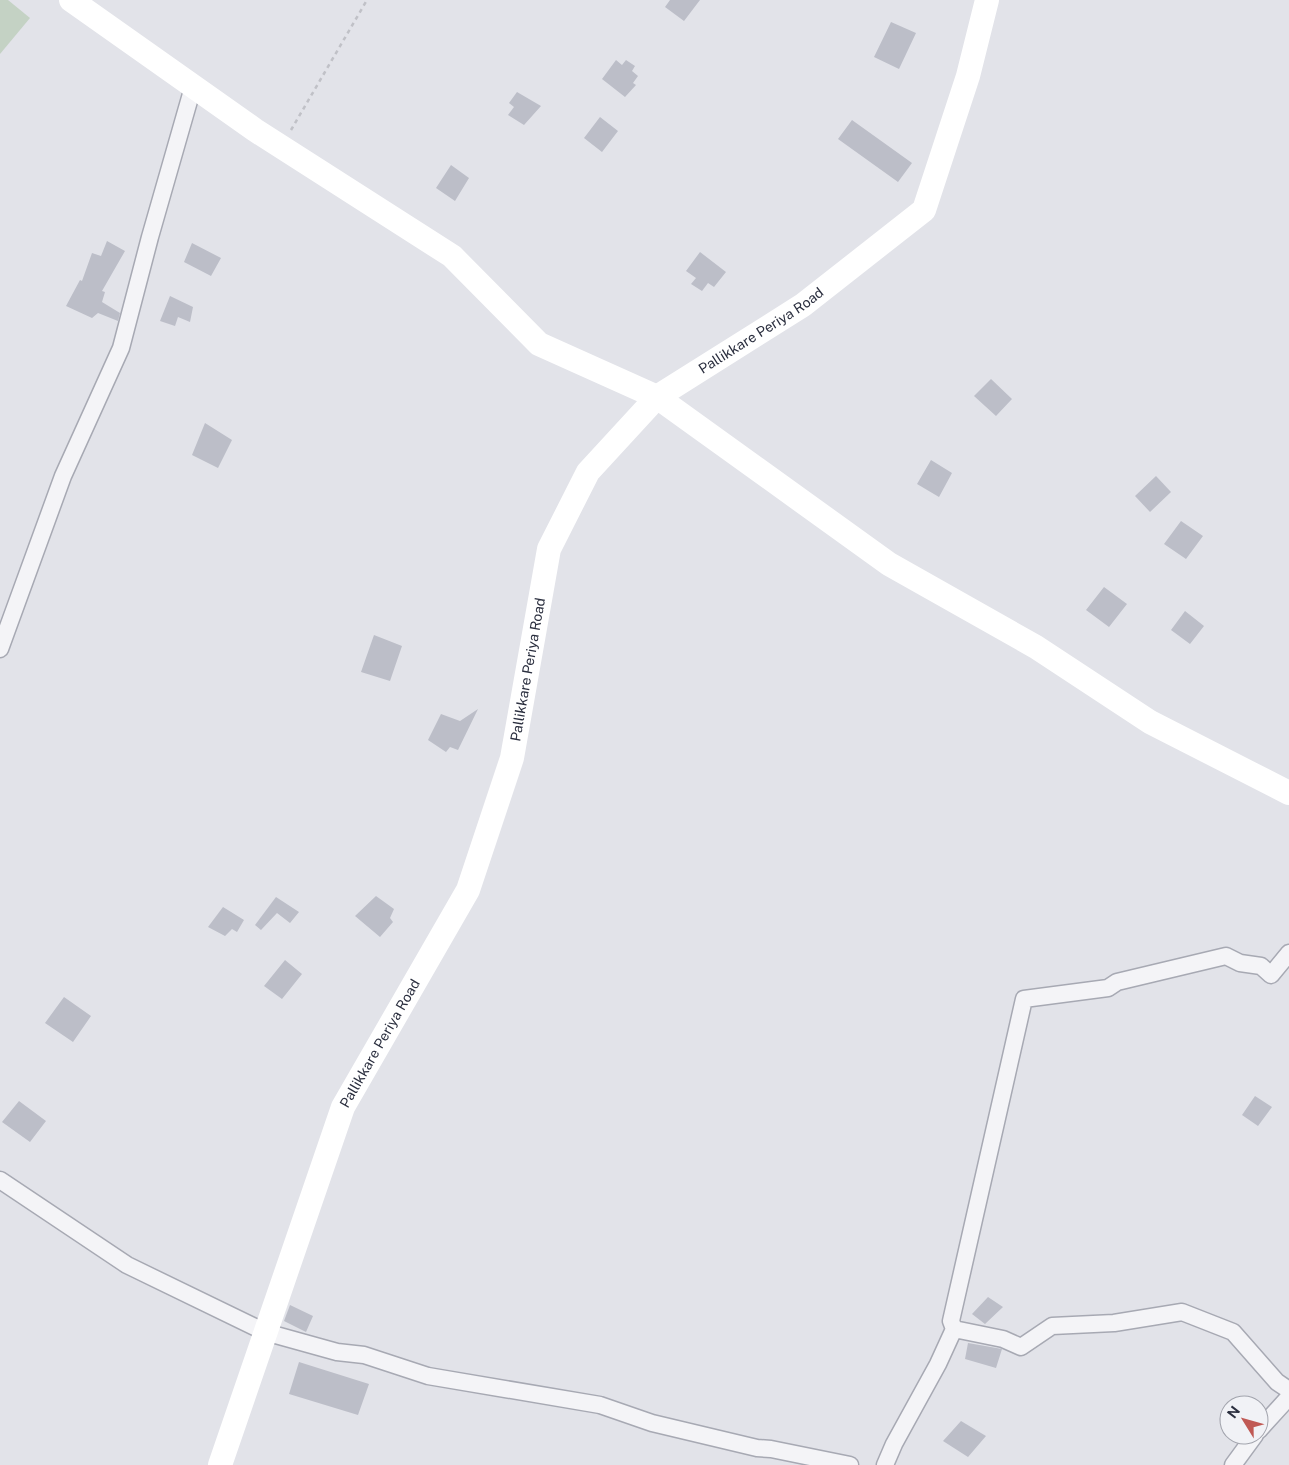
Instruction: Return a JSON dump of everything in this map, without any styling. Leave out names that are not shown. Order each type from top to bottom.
[{"type":"main road","points":[[71,0],[281,147],[452,256],[539,344],[657,397],[889,564],[1036,647],[1150,722],[1289,793]]},
{"type":"main road","name":"Pallikkare Periya Road","points":[[220,1465],[343,1107],[468,890],[512,758],[550,549],[588,472],[657,397],[803,305],[924,210],[968,76],[987,0]]},
{"type":"street","points":[[0,649],[63,476],[121,348],[150,237],[193,87]]},
{"type":"street","points":[[886,1465],[894,1444],[938,1364],[954,1329],[951,1322],[1024,999],[1108,988],[1117,982],[1226,956],[1240,963],[1261,966],[1271,975],[1289,953]]},
{"type":"street","points":[[0,1180],[127,1265],[265,1332],[337,1352],[364,1355],[428,1376],[600,1405],[652,1423],[757,1448],[772,1448],[850,1465]]},
{"type":"street","points":[[954,1329],[1003,1339],[1021,1347],[1052,1326],[1114,1323],[1182,1312],[1233,1332],[1277,1382],[1289,1390]]},
{"type":"street","points":[[1269,1419],[1289,1397]]},
{"type":"street","points":[[1232,1465],[1247,1445]]},
{"type":"path","points":[[281,147],[367,0]]},
{"type":"green space","points":[[0,0],[8,0],[30,18],[0,54]]},
{"type":"building","points":[[670,0],[700,0],[684,21],[665,7]]},
{"type":"building","points":[[891,22],[916,33],[899,69],[874,57]]},
{"type":"building","points":[[616,60],[622,65],[626,60],[635,66],[632,71],[638,76],[633,83],[636,85],[625,97],[602,79]]},
{"type":"building","points":[[517,92],[541,106],[524,125],[508,115],[514,107],[509,103]]},
{"type":"building","points":[[600,117],[618,131],[602,152],[584,138]]},
{"type":"building","points":[[852,120],[912,163],[898,182],[838,139]]},
{"type":"building","points":[[451,165],[469,178],[455,201],[436,188]]},
{"type":"building","points":[[107,241],[125,251],[102,291],[105,292],[102,302],[120,313],[118,321],[98,313],[92,318],[66,306],[80,280],[82,281],[92,253],[101,256]]},
{"type":"building","points":[[192,243],[221,258],[211,276],[184,262]]},
{"type":"building","points":[[700,252],[726,272],[714,287],[708,283],[702,291],[691,284],[696,278],[686,271]]},
{"type":"building","points":[[170,296],[193,307],[190,322],[178,317],[175,326],[160,321]]},
{"type":"building","points":[[991,379],[1012,399],[996,416],[974,396]]},
{"type":"building","points":[[205,423],[232,440],[218,468],[192,455]]},
{"type":"building","points":[[931,460],[952,473],[939,497],[917,484]]},
{"type":"building","points":[[1156,476],[1171,492],[1150,512],[1135,496]]},
{"type":"building","points":[[1181,521],[1203,536],[1186,559],[1164,544]]},
{"type":"building","points":[[1104,587],[1127,604],[1109,627],[1086,610]]},
{"type":"building","points":[[1185,611],[1204,626],[1190,644],[1171,630]]},
{"type":"building","points":[[374,635],[402,646],[390,681],[361,672]]},
{"type":"building","points":[[478,709],[458,750],[450,747],[446,752],[428,740],[441,714],[460,721]]},
{"type":"building","points":[[376,896],[394,909],[390,918],[393,922],[380,937],[355,916]]},
{"type":"building","points":[[276,897],[299,912],[290,923],[277,913],[261,930],[255,925]]},
{"type":"building","points":[[223,907],[244,920],[237,932],[232,929],[225,936],[208,927]]},
{"type":"building","points":[[285,960],[302,974],[282,999],[264,986]]},
{"type":"building","points":[[64,997],[91,1016],[73,1042],[45,1023]]},
{"type":"building","points":[[1255,1096],[1272,1107],[1258,1126],[1242,1115]]},
{"type":"building","points":[[19,1101],[46,1121],[30,1142],[2,1122]]},
{"type":"building","points":[[988,1297],[1003,1307],[985,1324],[972,1314]]},
{"type":"building","points":[[290,1305],[313,1316],[306,1332],[284,1321]]},
{"type":"building","points":[[968,1343],[1002,1349],[996,1368],[965,1359]]},
{"type":"building","points":[[299,1362],[369,1384],[358,1415],[289,1394]]},
{"type":"building","points":[[961,1421],[986,1436],[968,1457],[943,1441]]}]
